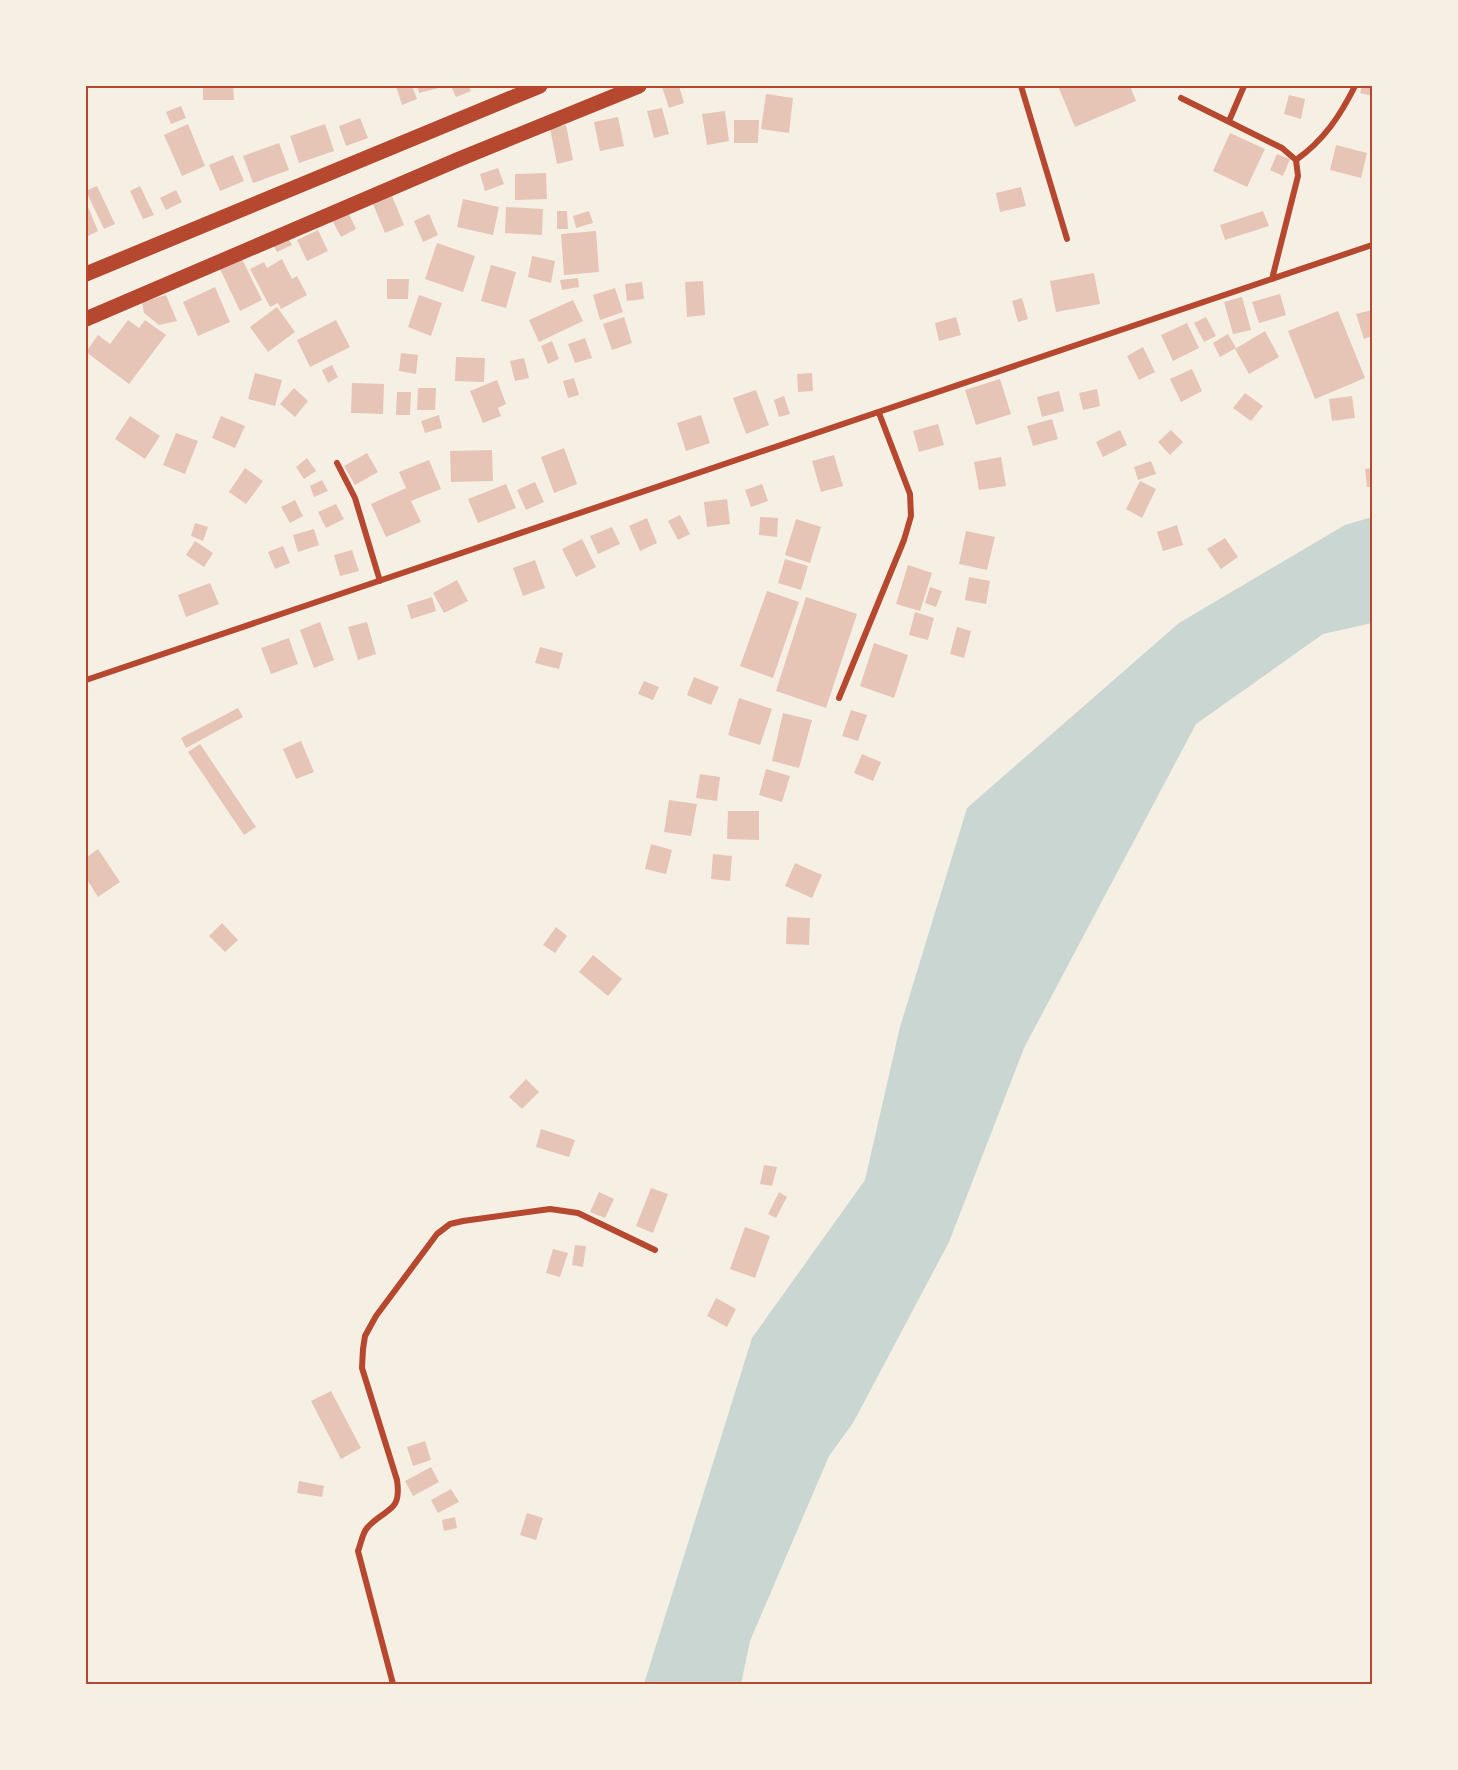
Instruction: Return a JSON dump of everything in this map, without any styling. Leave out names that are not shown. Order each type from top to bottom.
[{"type":"main road","points":[[86,274],[516,90],[540,86]]},
{"type":"main road","points":[[86,318],[457,160],[639,86]]},
{"type":"street","points":[[1021,86],[1067,238]]},
{"type":"street","points":[[1228,121],[1244,86]]},
{"type":"street","points":[[1296,160],[1315,146],[1340,114],[1355,86]]},
{"type":"street","points":[[1180,98],[1282,148],[1296,160],[1298,176],[1272,279]]},
{"type":"street","points":[[86,680],[1372,245]]},
{"type":"street","points":[[839,698],[904,540],[911,516],[910,494],[879,413]]},
{"type":"street","points":[[337,463],[358,507],[380,581]]},
{"type":"street","points":[[393,1684],[358,1551],[365,1531],[395,1505],[399,1495],[397,1480],[362,1368],[365,1336],[376,1316],[437,1234],[450,1224],[550,1209],[578,1213],[655,1250]]},
{"type":"shaded area","points":[[1372,517],[1372,623],[1323,634],[1196,724],[1024,1048],[949,1242],[853,1423],[829,1456],[750,1641],[741,1684],[644,1684],[752,1338],[865,1180],[900,1027],[967,808],[1179,623],[1345,525]]},
{"type":"building","points":[[203,86],[233,86],[234,100],[203,100]]},
{"type":"building","points":[[396,86],[412,86],[417,99],[402,105]]},
{"type":"building","points":[[417,86],[439,86],[439,88],[419,93]]},
{"type":"building","points":[[451,86],[469,86],[471,91],[456,97]]},
{"type":"building","points":[[679,86],[684,103],[669,108],[662,87]]},
{"type":"building","points":[[1058,86],[1130,86],[1136,101],[1075,127]]},
{"type":"building","points":[[1362,86],[1372,86],[1372,96],[1360,93]]},
{"type":"building","points":[[766,94],[793,98],[789,133],[761,129]]},
{"type":"building","points":[[1289,95],[1305,99],[1301,119],[1284,114]]},
{"type":"building","points":[[181,106],[186,118],[171,124],[166,112]]},
{"type":"building","points":[[662,108],[669,134],[654,138],[647,111]]},
{"type":"building","points":[[725,111],[729,141],[707,145],[702,114]]},
{"type":"building","points":[[618,117],[624,146],[600,151],[594,122]]},
{"type":"building","points":[[360,118],[368,138],[346,146],[339,126]]},
{"type":"building","points":[[734,120],[759,120],[758,143],[734,143]]},
{"type":"building","points":[[188,124],[205,166],[182,176],[164,135]]},
{"type":"building","points":[[325,124],[334,151],[299,163],[290,136]]},
{"type":"building","points":[[566,125],[573,160],[557,164],[550,128]]},
{"type":"building","points":[[1230,133],[1265,149],[1247,187],[1213,171]]},
{"type":"building","points":[[279,143],[289,170],[253,183],[243,156]]},
{"type":"building","points":[[1336,145],[1367,153],[1361,178],[1330,170]]},
{"type":"building","points":[[1277,154],[1290,159],[1283,176],[1270,170]]},
{"type":"building","points":[[233,155],[244,181],[220,191],[209,165]]},
{"type":"building","points":[[498,168],[504,184],[485,191],[480,174]]},
{"type":"building","points":[[546,173],[547,199],[515,200],[515,174]]},
{"type":"building","points":[[97,186],[115,224],[104,229],[86,191]]},
{"type":"building","points":[[140,186],[154,215],[143,219],[130,191]]},
{"type":"building","points":[[1021,187],[1026,206],[1000,212],[996,193]]},
{"type":"building","points":[[176,190],[182,202],[166,210],[160,198]]},
{"type":"building","points":[[392,196],[404,225],[385,233],[373,204]]},
{"type":"building","points":[[463,199],[499,207],[493,235],[457,227]]},
{"type":"building","points":[[86,202],[98,231],[86,237]]},
{"type":"building","points":[[506,207],[543,209],[542,235],[505,233]]},
{"type":"building","points":[[557,211],[567,211],[568,229],[557,229]]},
{"type":"building","points":[[589,211],[593,223],[576,228],[573,216]]},
{"type":"building","points":[[1263,211],[1269,226],[1225,240],[1220,225]]},
{"type":"building","points":[[348,212],[356,229],[341,237],[332,220]]},
{"type":"building","points":[[429,214],[438,235],[423,242],[414,221]]},
{"type":"building","points":[[318,230],[328,251],[307,261],[297,240]]},
{"type":"building","points":[[596,231],[599,272],[564,275],[561,234]]},
{"type":"building","points":[[286,234],[292,245],[277,252],[271,241]]},
{"type":"building","points":[[437,243],[475,256],[463,292],[425,279]]},
{"type":"building","points":[[532,256],[555,261],[551,283],[528,277]]},
{"type":"building","points":[[242,259],[262,300],[240,311],[220,269]]},
{"type":"building","points":[[282,259],[292,279],[297,276],[307,295],[281,309],[278,303],[270,307],[250,269],[264,262],[267,268]]},
{"type":"building","points":[[491,265],[516,272],[506,308],[481,301]]},
{"type":"building","points":[[1094,273],[1100,304],[1056,312],[1050,281]]},
{"type":"building","points":[[578,278],[579,287],[562,290],[560,280]]},
{"type":"building","points":[[387,279],[409,279],[408,299],[387,299]]},
{"type":"building","points":[[703,281],[705,315],[687,317],[685,282]]},
{"type":"building","points":[[642,282],[644,299],[627,301],[625,284]]},
{"type":"building","points":[[215,287],[230,322],[198,336],[183,302]]},
{"type":"building","points":[[615,288],[623,312],[600,320],[593,295]]},
{"type":"building","points":[[1280,294],[1286,315],[1259,323],[1252,302]]},
{"type":"building","points":[[166,295],[177,321],[159,325],[144,313],[142,302]]},
{"type":"building","points":[[419,295],[442,303],[431,336],[408,327]]},
{"type":"building","points":[[1242,297],[1251,330],[1233,334],[1224,302]]},
{"type":"building","points":[[1022,298],[1028,319],[1018,322],[1012,301]]},
{"type":"building","points":[[573,300],[583,321],[539,342],[529,320]]},
{"type":"building","points":[[277,307],[295,332],[268,352],[250,327]]},
{"type":"building","points":[[1372,310],[1372,336],[1364,339],[1356,314]]},
{"type":"building","points":[[1338,311],[1365,378],[1315,399],[1288,331]]},
{"type":"building","points":[[624,317],[632,343],[612,350],[603,324]]},
{"type":"building","points":[[956,317],[961,335],[939,341],[935,323]]},
{"type":"building","points":[[1206,317],[1216,336],[1204,342],[1194,323]]},
{"type":"building","points":[[128,320],[139,328],[145,320],[166,335],[129,384],[86,352],[98,335],[110,344]]},
{"type":"building","points":[[336,320],[350,347],[310,367],[297,340]]},
{"type":"building","points":[[1187,323],[1199,348],[1173,361],[1161,335]]},
{"type":"building","points":[[1265,331],[1279,357],[1249,374],[1235,349]]},
{"type":"building","points":[[1228,334],[1236,348],[1220,357],[1213,343]]},
{"type":"building","points":[[585,338],[592,358],[575,363],[568,344]]},
{"type":"building","points":[[552,341],[559,359],[548,364],[541,346]]},
{"type":"building","points":[[1143,347],[1155,372],[1139,380],[1127,356]]},
{"type":"building","points":[[401,353],[418,355],[416,374],[399,371]]},
{"type":"building","points":[[456,357],[485,358],[484,382],[455,381]]},
{"type":"building","points":[[524,358],[529,378],[515,381],[510,361]]},
{"type":"building","points":[[332,365],[338,377],[328,383],[322,370]]},
{"type":"building","points":[[1192,369],[1202,391],[1181,402],[1170,379]]},
{"type":"building","points":[[255,373],[282,380],[275,406],[248,399]]},
{"type":"building","points":[[812,373],[813,391],[798,392],[797,374]]},
{"type":"building","points":[[574,378],[579,395],[568,398],[563,381]]},
{"type":"building","points":[[1000,379],[1011,414],[976,425],[965,390]]},
{"type":"building","points":[[497,380],[506,404],[498,408],[501,416],[483,423],[470,391]]},
{"type":"building","points":[[352,383],[384,384],[383,414],[351,413]]},
{"type":"building","points":[[294,388],[308,401],[295,417],[280,404]]},
{"type":"building","points":[[418,388],[436,388],[435,410],[417,410]]},
{"type":"building","points":[[1097,389],[1100,406],[1083,410],[1079,393]]},
{"type":"building","points":[[756,390],[769,425],[746,434],[733,398]]},
{"type":"building","points":[[1059,391],[1064,411],[1042,417],[1037,397]]},
{"type":"building","points":[[397,392],[411,392],[410,415],[396,415]]},
{"type":"building","points":[[1245,393],[1263,406],[1251,421],[1233,408]]},
{"type":"building","points":[[784,396],[790,414],[779,417],[774,400]]},
{"type":"building","points":[[1352,396],[1355,418],[1332,421],[1329,399]]},
{"type":"building","points":[[439,415],[442,428],[425,433],[421,421]]},
{"type":"building","points":[[701,415],[710,443],[686,451],[677,423]]},
{"type":"building","points":[[130,416],[160,436],[145,459],[115,439]]},
{"type":"building","points":[[221,416],[245,426],[235,448],[212,438]]},
{"type":"building","points":[[1052,419],[1058,439],[1033,446],[1027,426]]},
{"type":"building","points":[[938,424],[944,445],[919,452],[913,431]]},
{"type":"building","points":[[1120,430],[1127,445],[1103,457],[1096,442]]},
{"type":"building","points":[[1171,430],[1183,442],[1170,455],[1158,442]]},
{"type":"building","points":[[176,433],[198,441],[185,474],[163,465]]},
{"type":"building","points":[[564,448],[577,484],[554,493],[541,457]]},
{"type":"building","points":[[492,450],[493,481],[451,482],[450,451]]},
{"type":"building","points":[[367,453],[378,472],[355,485],[344,466]]},
{"type":"building","points":[[834,455],[843,486],[821,492],[812,461]]},
{"type":"building","points":[[1001,457],[1006,486],[979,490],[974,462]]},
{"type":"building","points":[[307,458],[316,471],[304,479],[296,467]]},
{"type":"building","points":[[429,460],[441,489],[411,501],[421,522],[386,537],[371,504],[406,488],[399,472]]},
{"type":"building","points":[[1151,461],[1156,474],[1138,480],[1134,467]]},
{"type":"building","points":[[245,468],[263,481],[246,504],[229,492]]},
{"type":"building","points":[[1372,468],[1372,487],[1367,487],[1365,469]]},
{"type":"building","points":[[322,480],[328,491],[314,497],[310,486]]},
{"type":"building","points":[[1140,481],[1156,489],[1142,518],[1126,509]]},
{"type":"building","points":[[535,482],[544,502],[526,510],[517,490]]},
{"type":"building","points":[[506,484],[516,508],[478,523],[468,499]]},
{"type":"building","points":[[762,484],[768,501],[751,507],[745,490]]},
{"type":"building","points":[[727,499],[730,524],[707,527],[704,502]]},
{"type":"building","points":[[295,500],[303,516],[290,523],[281,507]]},
{"type":"building","points":[[336,504],[344,519],[326,528],[318,512]]},
{"type":"building","points":[[680,515],[690,534],[678,540],[668,521]]},
{"type":"building","points":[[760,517],[778,518],[777,537],[759,535]]},
{"type":"building","points":[[647,518],[657,543],[640,551],[629,526]]},
{"type":"building","points":[[796,519],[821,527],[810,563],[785,555]]},
{"type":"building","points":[[195,523],[208,527],[203,541],[191,536]]},
{"type":"building","points":[[1177,525],[1183,545],[1163,551],[1157,532]]},
{"type":"building","points":[[612,527],[620,544],[598,554],[590,536]]},
{"type":"building","points":[[314,529],[319,545],[298,552],[293,535]]},
{"type":"building","points":[[966,531],[995,537],[987,570],[959,564]]},
{"type":"building","points":[[1225,538],[1238,557],[1221,569],[1207,549]]},
{"type":"building","points":[[582,539],[596,567],[576,577],[562,549]]},
{"type":"building","points":[[195,541],[213,553],[204,567],[186,555]]},
{"type":"building","points":[[283,546],[290,563],[275,569],[268,552]]},
{"type":"building","points":[[352,550],[359,571],[340,576],[334,555]]},
{"type":"building","points":[[785,559],[808,566],[801,590],[778,583]]},
{"type":"building","points":[[535,560],[545,588],[523,596],[513,568]]},
{"type":"building","points":[[908,565],[932,573],[920,611],[896,604]]},
{"type":"building","points":[[969,577],[990,581],[986,604],[965,600]]},
{"type":"building","points":[[457,580],[468,601],[444,613],[433,593]]},
{"type":"building","points":[[210,583],[219,604],[186,617],[178,595]]},
{"type":"building","points":[[930,587],[942,591],[936,607],[925,603]]},
{"type":"building","points":[[767,591],[799,602],[773,678],[740,666]]},
{"type":"building","points":[[432,597],[436,611],[411,619],[407,605]]},
{"type":"building","points":[[806,597],[857,614],[826,708],[776,691]]},
{"type":"building","points":[[915,612],[934,618],[928,640],[909,635]]},
{"type":"building","points":[[320,622],[334,660],[314,668],[300,630]]},
{"type":"building","points":[[367,622],[376,654],[358,660],[348,627]]},
{"type":"building","points":[[957,627],[971,631],[964,658],[950,654]]},
{"type":"building","points":[[289,638],[298,664],[271,674],[261,648]]},
{"type":"building","points":[[874,643],[908,655],[894,698],[860,686]]},
{"type":"building","points":[[540,647],[563,653],[559,669],[535,663]]},
{"type":"building","points":[[694,677],[719,687],[711,705],[687,695]]},
{"type":"building","points":[[644,681],[659,687],[653,700],[638,694]]},
{"type":"building","points":[[739,698],[772,709],[760,745],[728,735]]},
{"type":"building","points":[[238,708],[243,717],[186,748],[181,738]]},
{"type":"building","points":[[851,710],[867,715],[858,741],[842,736]]},
{"type":"building","points":[[783,713],[812,720],[799,768],[772,761]]},
{"type":"building","points":[[301,741],[314,772],[296,779],[283,749]]},
{"type":"building","points":[[200,744],[256,827],[244,835],[188,752]]},
{"type":"building","points":[[862,754],[881,762],[873,781],[854,773]]},
{"type":"building","points":[[766,769],[790,776],[782,802],[759,795]]},
{"type":"building","points":[[700,774],[720,777],[717,801],[696,798]]},
{"type":"building","points":[[669,800],[697,804],[691,836],[664,832]]},
{"type":"building","points":[[728,811],[759,811],[759,840],[727,839]]},
{"type":"building","points":[[651,844],[672,850],[666,874],[645,869]]},
{"type":"building","points":[[98,849],[120,882],[98,897],[86,878],[86,858]]},
{"type":"building","points":[[713,854],[732,856],[730,881],[711,879]]},
{"type":"building","points":[[795,863],[822,875],[812,898],[785,886]]},
{"type":"building","points":[[787,917],[810,918],[809,945],[786,944]]},
{"type":"building","points":[[222,923],[238,940],[225,952],[209,936]]},
{"type":"building","points":[[556,927],[567,936],[555,953],[543,945]]},
{"type":"building","points":[[593,955],[622,979],[608,996],[579,972]]},
{"type":"building","points":[[526,1079],[539,1092],[522,1109],[509,1097]]},
{"type":"building","points":[[541,1129],[575,1140],[569,1157],[536,1147]]},
{"type":"building","points":[[764,1165],[777,1167],[772,1186],[760,1184]]},
{"type":"building","points":[[651,1188],[668,1194],[653,1233],[636,1226]]},
{"type":"building","points":[[599,1192],[614,1199],[605,1218],[590,1212]]},
{"type":"building","points":[[779,1192],[787,1197],[776,1218],[768,1214]]},
{"type":"building","points":[[745,1227],[770,1236],[755,1278],[730,1269]]},
{"type":"building","points":[[575,1245],[586,1246],[583,1267],[572,1265]]},
{"type":"building","points":[[553,1249],[568,1253],[560,1277],[546,1273]]},
{"type":"building","points":[[716,1298],[736,1309],[727,1327],[707,1316]]},
{"type":"building","points":[[331,1391],[361,1448],[341,1459],[311,1401]]},
{"type":"building","points":[[425,1441],[431,1460],[413,1466],[407,1447]]},
{"type":"building","points":[[431,1467],[439,1482],[413,1496],[405,1481]]},
{"type":"building","points":[[299,1481],[324,1486],[322,1497],[297,1493]]},
{"type":"building","points":[[451,1489],[459,1502],[438,1513],[431,1500]]},
{"type":"building","points":[[527,1513],[543,1518],[536,1540],[520,1535]]},
{"type":"building","points":[[455,1517],[457,1528],[444,1531],[442,1520]]}]
